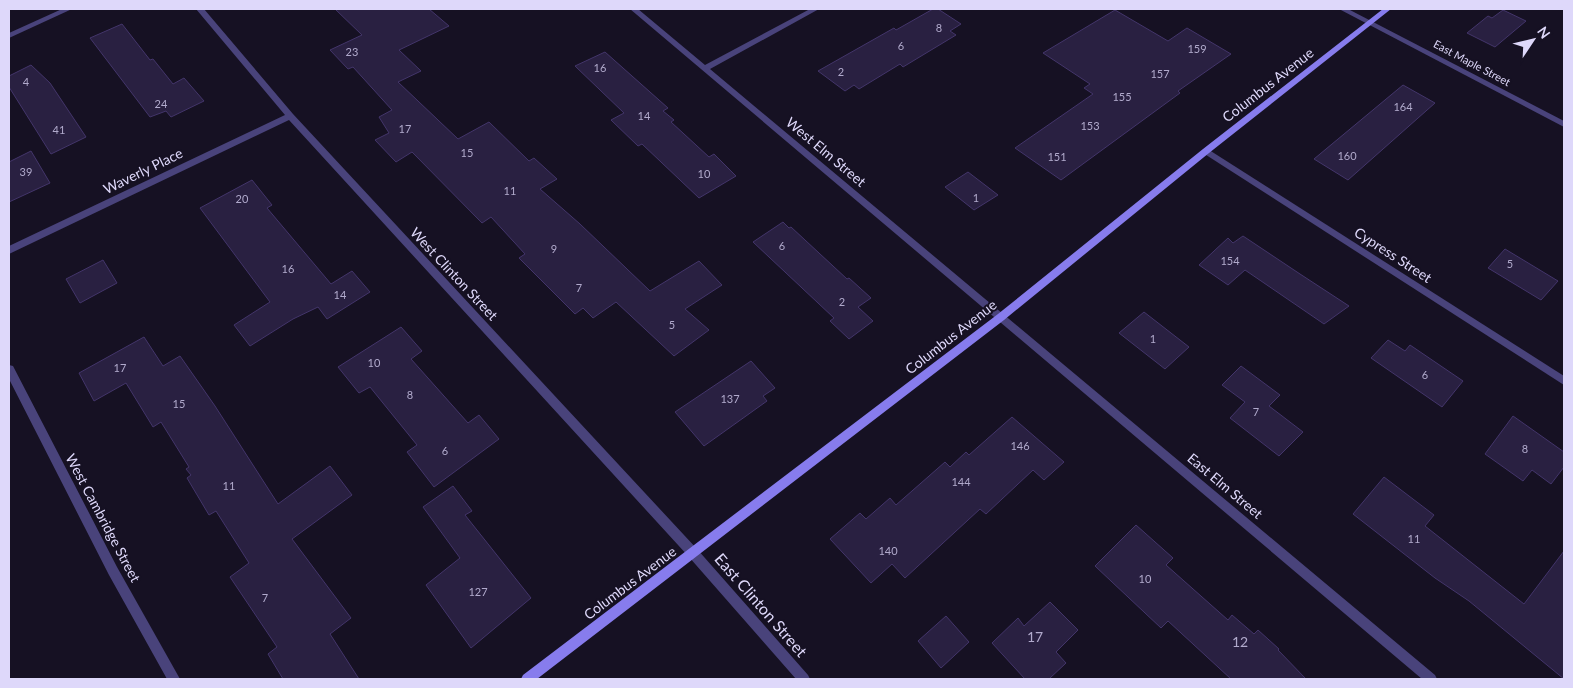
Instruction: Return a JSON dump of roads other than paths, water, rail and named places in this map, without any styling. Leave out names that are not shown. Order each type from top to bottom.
[{"type":"street","points":[[9,36],[68,9]]},
{"type":"street","name":"West Clinton Street","points":[[200,9],[290,116],[693,553]]},
{"type":"street","name":"West Elm Street","points":[[634,9],[1001,317]]},
{"type":"street","points":[[705,68],[815,9]]},
{"type":"street","name":"East Maple Street","points":[[1343,9],[1564,124]]},
{"type":"street","name":"Columbus Avenue","points":[[526,679],[1001,317],[1206,151],[1387,9]]},
{"type":"street","name":"Waverly Place","points":[[9,250],[290,116]]},
{"type":"street","name":"Cypress Street","points":[[1206,151],[1564,381]]},
{"type":"street","name":"East Elm Street","points":[[1001,317],[1431,679]]},
{"type":"street","name":"West Cambridge Street","points":[[9,369],[113,571],[174,679]]},
{"type":"street","name":"East Clinton Street","points":[[693,553],[804,679]]}]
